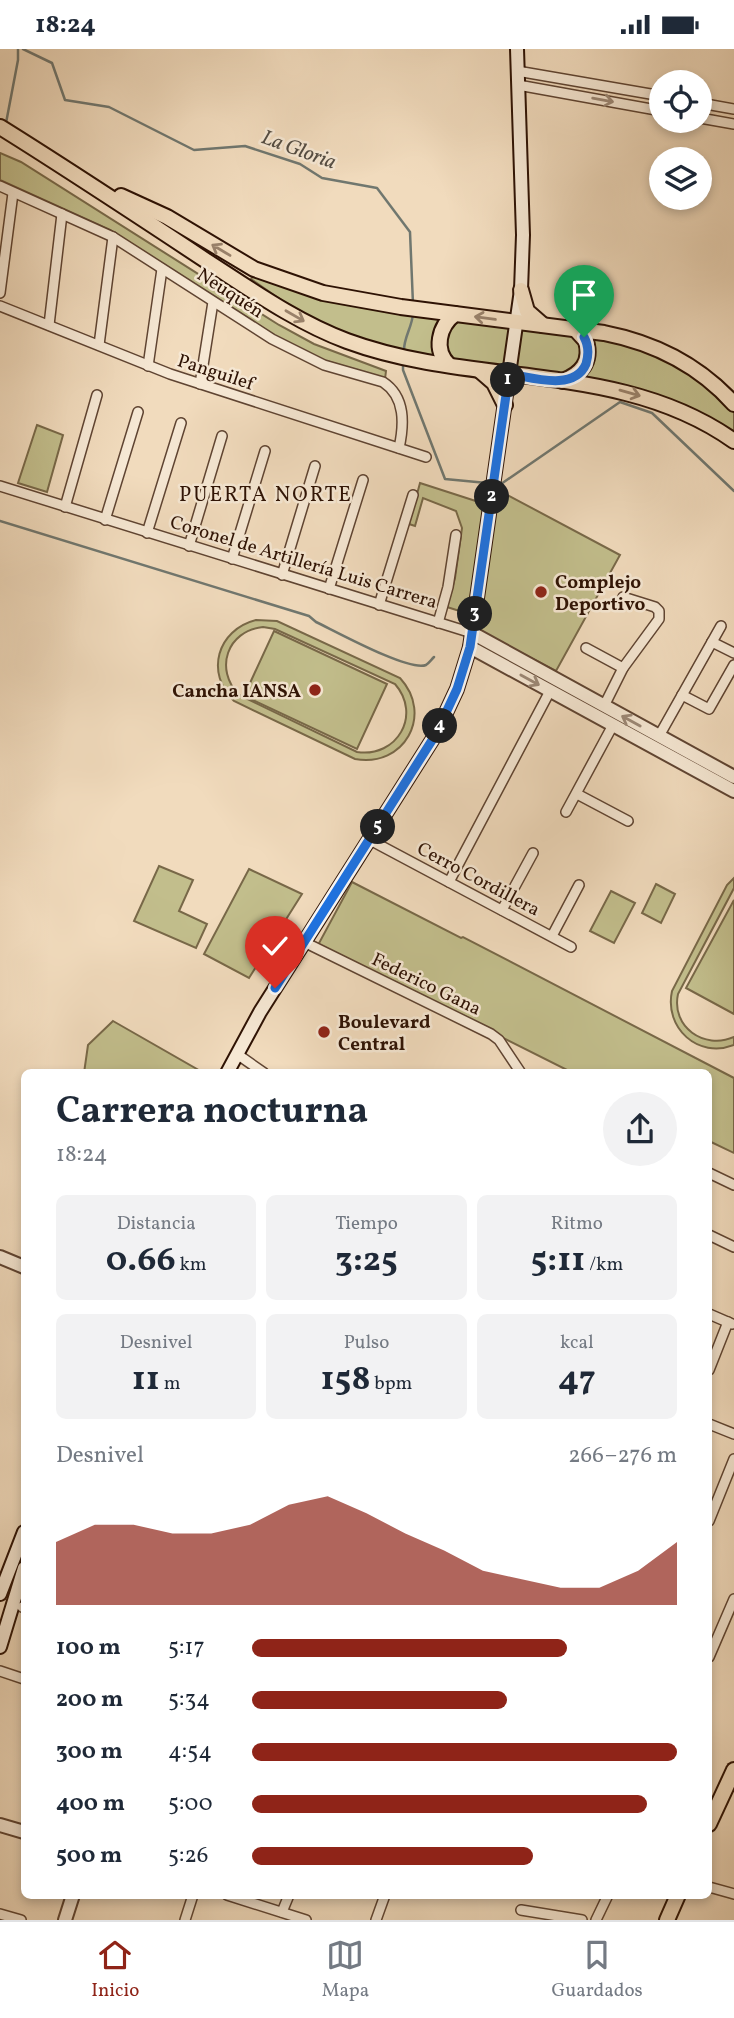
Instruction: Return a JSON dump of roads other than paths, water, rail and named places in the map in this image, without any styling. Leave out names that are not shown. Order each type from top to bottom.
[{"type":"main road","points":[[229,1069],[304,942],[444,720],[457,689],[471,640],[521,290],[523,235],[517,49]]},
{"type":"main road","points":[[4,133],[86,180],[266,299],[307,323],[348,342],[412,359],[613,389],[670,405],[734,441]]},
{"type":"main road","points":[[86,180],[167,218],[254,269],[323,293],[401,307],[620,336],[665,352],[705,376],[734,404]]},
{"type":"main road","points":[[521,290],[527,311],[544,326]]},
{"type":"main road","points":[[449,365],[441,356],[440,339],[443,326],[455,314]]},
{"type":"main road","points":[[563,381],[579,374],[586,361],[588,346],[584,337],[576,330]]},
{"type":"main road","points":[[477,370],[494,383],[505,405]]},
{"type":"main road","name":"Coronel de Artillería Luis Carrera","points":[[471,640],[586,703],[613,725],[734,791]]},
{"type":"main road","name":"Coronel de Artillería Luis Carrera","points":[[503,658],[551,691],[604,706],[734,777]]},
{"type":"main road","points":[[0,1257],[21,1266]]},
{"type":"main road","points":[[0,1594],[21,1540]]},
{"type":"main road","points":[[0,1647],[21,1578]]},
{"type":"main road","points":[[712,1818],[734,1770]]},
{"type":"main road","points":[[0,1825],[21,1831]]},
{"type":"main road","points":[[65,1920],[72,1899]]},
{"type":"main road","points":[[667,1920],[676,1899]]},
{"type":"street","points":[[517,71],[649,94]]},
{"type":"street","points":[[518,85],[649,109]]},
{"type":"street","points":[[712,105],[734,109]]},
{"type":"street","points":[[712,120],[734,124]]},
{"type":"street","name":"Neuquén","points":[[0,186],[113,237],[298,353],[324,365],[383,382],[390,387],[403,416],[404,425],[399,448]]},
{"type":"street","points":[[0,293],[13,193]]},
{"type":"street","points":[[49,325],[62,214]]},
{"type":"street","points":[[99,345],[113,237]]},
{"type":"street","points":[[148,366],[162,269]]},
{"type":"street","points":[[200,384],[213,302]]},
{"type":"street","name":"Panguilef","points":[[0,306],[148,366],[426,457]]},
{"type":"street","points":[[65,507],[97,395]]},
{"type":"street","points":[[105,520],[138,412]]},
{"type":"street","points":[[147,533],[181,423]]},
{"type":"street","points":[[189,546],[222,436]]},
{"type":"street","points":[[232,559],[265,451]]},
{"type":"street","points":[[282,575],[315,466]]},
{"type":"street","points":[[329,589],[363,480]]},
{"type":"street","name":"Coronel de Artillería Luis Carrera","points":[[0,486],[438,623],[471,640]]},
{"type":"street","points":[[379,605],[413,495]]},
{"type":"street","points":[[438,623],[448,587],[456,535]]},
{"type":"street","points":[[604,706],[623,668],[658,623],[660,615],[655,607],[623,597]]},
{"type":"street","points":[[659,736],[721,626]]},
{"type":"street","points":[[712,642],[734,653]]},
{"type":"street","points":[[586,648],[623,668]]},
{"type":"street","points":[[682,695],[709,709],[734,665]]},
{"type":"street","points":[[449,882],[551,691]]},
{"type":"street","points":[[566,812],[613,725]]},
{"type":"street","points":[[577,793],[628,821]]},
{"type":"street","name":"Cerro Cordillera","points":[[370,840],[571,947]]},
{"type":"street","points":[[502,910],[533,853]]},
{"type":"street","points":[[552,936],[579,885]]},
{"type":"street","name":"Federico Gana","points":[[304,942],[491,1034],[502,1044],[518,1069]]},
{"type":"street","points":[[237,1054],[257,1069]]},
{"type":"street","points":[[712,1174],[734,1185]]},
{"type":"street","points":[[712,1236],[734,1247]]},
{"type":"street","points":[[712,1315],[731,1323],[712,1364]]},
{"type":"street","points":[[712,1425],[734,1434]]},
{"type":"street","points":[[712,1514],[734,1459]]},
{"type":"street","points":[[712,1650],[734,1599]]},
{"type":"street","points":[[0,1671],[21,1678]]},
{"type":"street","points":[[712,1888],[734,1894]]},
{"type":"street","points":[[184,1920],[192,1899]]},
{"type":"street","points":[[239,1899],[306,1920]]},
{"type":"street","points":[[282,1913],[287,1899]]},
{"type":"street","points":[[376,1920],[384,1899]]},
{"type":"street","points":[[596,1920],[605,1899]]},
{"type":"street","points":[[521,1910],[582,1920]]},
{"type":"street","points":[[0,1914],[21,1920]]},
{"type":"waterway","points":[[6,123],[18,49]]},
{"type":"waterway","name":"La Gloria","points":[[23,49],[52,63],[65,100],[109,107],[194,150],[245,146],[300,164],[322,178],[377,188],[410,232],[413,304]]},
{"type":"waterway","name":"La Gloria","points":[[404,350],[413,314]]},
{"type":"waterway","name":"La Gloria","points":[[403,361],[403,370],[445,479],[487,483]]},
{"type":"waterway","name":"La Gloria","points":[[501,484],[620,402],[652,413],[734,491]]},
{"type":"waterway","points":[[0,521],[309,616],[316,622],[404,663],[426,665],[434,657]]},
{"type":"place","name":"Complejo Deportivo","points":[[541,592]]},
{"type":"place","name":"Cancha IANSA","points":[[315,690]]},
{"type":"place","name":"Boulevard Central","points":[[324,1032]]},
{"type":"district","name":"PUERTA NORTE","points":[[266,494]]}]
